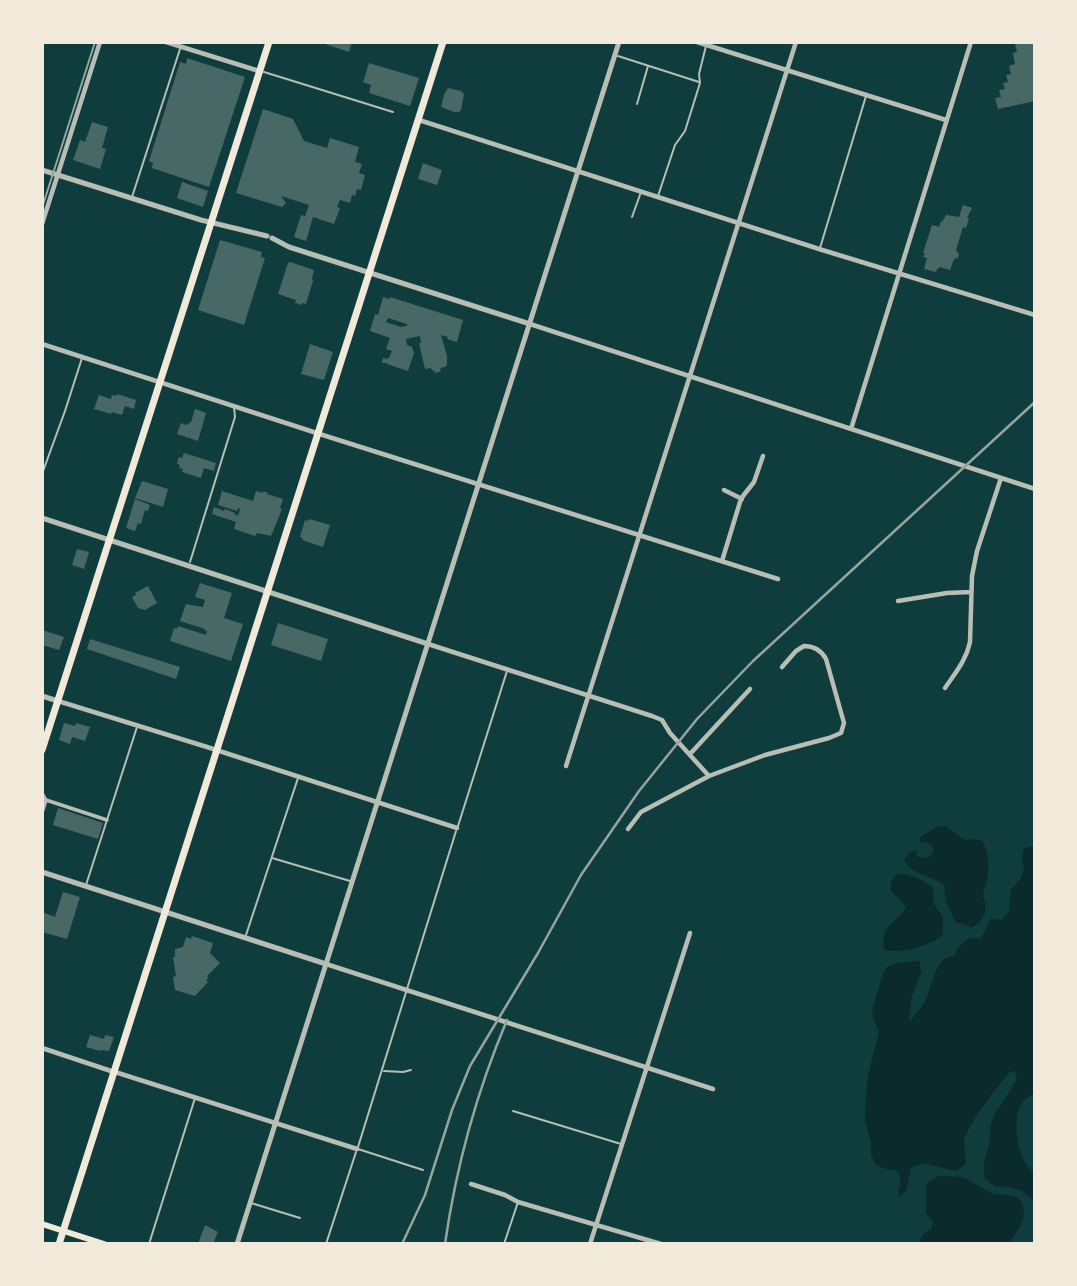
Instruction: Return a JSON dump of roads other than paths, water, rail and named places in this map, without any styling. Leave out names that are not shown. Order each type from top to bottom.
[{"type":"highway","points":[[42,750],[269,42]]},
{"type":"highway","points":[[59,1244],[443,42]]},
{"type":"main road","points":[[42,1224],[104,1244]]},
{"type":"street","points":[[42,224],[100,42]]},
{"type":"street","points":[[166,42],[259,71]]},
{"type":"street","points":[[237,1244],[620,42]]},
{"type":"street","points":[[696,42],[946,120]]},
{"type":"street","points":[[566,766],[796,42]]},
{"type":"street","points":[[852,429],[971,42]]},
{"type":"street","points":[[418,120],[819,249],[1035,315]]},
{"type":"street","points":[[42,170],[269,237],[289,247],[1035,489]]},
{"type":"street","points":[[42,344],[778,579]]},
{"type":"street","points":[[722,561],[741,499],[754,482],[763,456]]},
{"type":"street","points":[[945,688],[968,652],[972,576],[977,551],[1001,478]]},
{"type":"street","points":[[724,490],[741,499]]},
{"type":"street","points":[[42,518],[652,716],[662,720],[670,733],[709,776]]},
{"type":"street","points":[[898,601],[971,592]]},
{"type":"street","points":[[628,829],[641,812],[709,776],[765,755],[841,733],[844,723],[823,653],[804,646],[782,667]]},
{"type":"street","points":[[690,754],[750,688]]},
{"type":"street","points":[[42,696],[457,828]]},
{"type":"street","points":[[42,793],[46,800],[107,820]]},
{"type":"street","points":[[42,813],[46,800]]},
{"type":"street","points":[[42,872],[713,1089]]},
{"type":"street","points":[[590,1244],[690,933]]},
{"type":"street","points":[[42,1048],[357,1149]]},
{"type":"street","points":[[471,1184],[518,1202],[661,1244]]},
{"type":"lane","points":[[658,197],[675,145],[685,131],[700,83],[699,74],[707,44]]},
{"type":"lane","points":[[132,198],[181,45]]},
{"type":"lane","points":[[615,55],[700,83]]},
{"type":"lane","points":[[637,104],[648,66]]},
{"type":"lane","points":[[259,71],[393,112]]},
{"type":"lane","points":[[819,249],[867,96]]},
{"type":"lane","points":[[632,217],[641,192]]},
{"type":"lane","points":[[42,474],[82,357]]},
{"type":"lane","points":[[189,565],[235,417],[234,406]]},
{"type":"lane","points":[[326,1244],[383,1071],[507,670]]},
{"type":"lane","points":[[86,886],[137,726]]},
{"type":"lane","points":[[245,938],[298,776]]},
{"type":"lane","points":[[271,858],[352,882]]},
{"type":"lane","points":[[383,1071],[411,1070]]},
{"type":"lane","points":[[149,1244],[195,1097]]},
{"type":"lane","points":[[513,1111],[622,1144]]},
{"type":"lane","points":[[357,1149],[423,1170]]},
{"type":"lane","points":[[504,1244],[518,1202]]},
{"type":"lane","points":[[250,1203],[300,1218]]},
{"type":"water","points":[[945,826],[965,840],[982,841],[987,852],[988,868],[983,896],[985,914],[978,924],[971,928],[956,923],[946,901],[944,885],[912,869],[904,860],[908,853],[916,850],[917,856],[931,856],[934,848],[928,843],[920,842],[919,838],[937,827]]},
{"type":"water","points":[[1035,846],[1035,1094],[1026,1098],[1020,1106],[1016,1127],[1024,1159],[1035,1174],[1035,1202],[1017,1189],[996,1187],[985,1179],[984,1174],[991,1123],[1017,1078],[1015,1071],[1010,1072],[998,1086],[970,1126],[964,1142],[966,1164],[956,1171],[922,1163],[911,1168],[906,1191],[900,1197],[898,1192],[901,1182],[898,1171],[876,1165],[871,1154],[865,1120],[868,1075],[879,1031],[872,1010],[882,977],[887,967],[897,963],[920,961],[921,973],[912,996],[911,1020],[925,1002],[937,968],[944,959],[954,955],[960,945],[969,938],[980,939],[990,919],[1002,920],[1009,911],[1011,889],[1024,871],[1024,848]]},
{"type":"water","points":[[904,874],[920,879],[933,888],[934,904],[943,918],[943,934],[915,948],[884,950],[884,933],[906,906],[891,891],[891,882],[896,875]]},
{"type":"water","points":[[939,1176],[963,1177],[993,1194],[1016,1196],[1021,1202],[1024,1214],[1009,1244],[919,1244],[922,1235],[932,1228],[933,1222],[926,1213],[926,1184]]},
{"type":"tram line","points":[[42,208],[95,42]]},
{"type":"railway","points":[[402,1244],[425,1195],[452,1110],[470,1066],[581,875],[639,791],[697,719],[753,661],[1035,402]]},
{"type":"railway","points":[[445,1244],[469,1130],[486,1074],[507,1020]]}]
